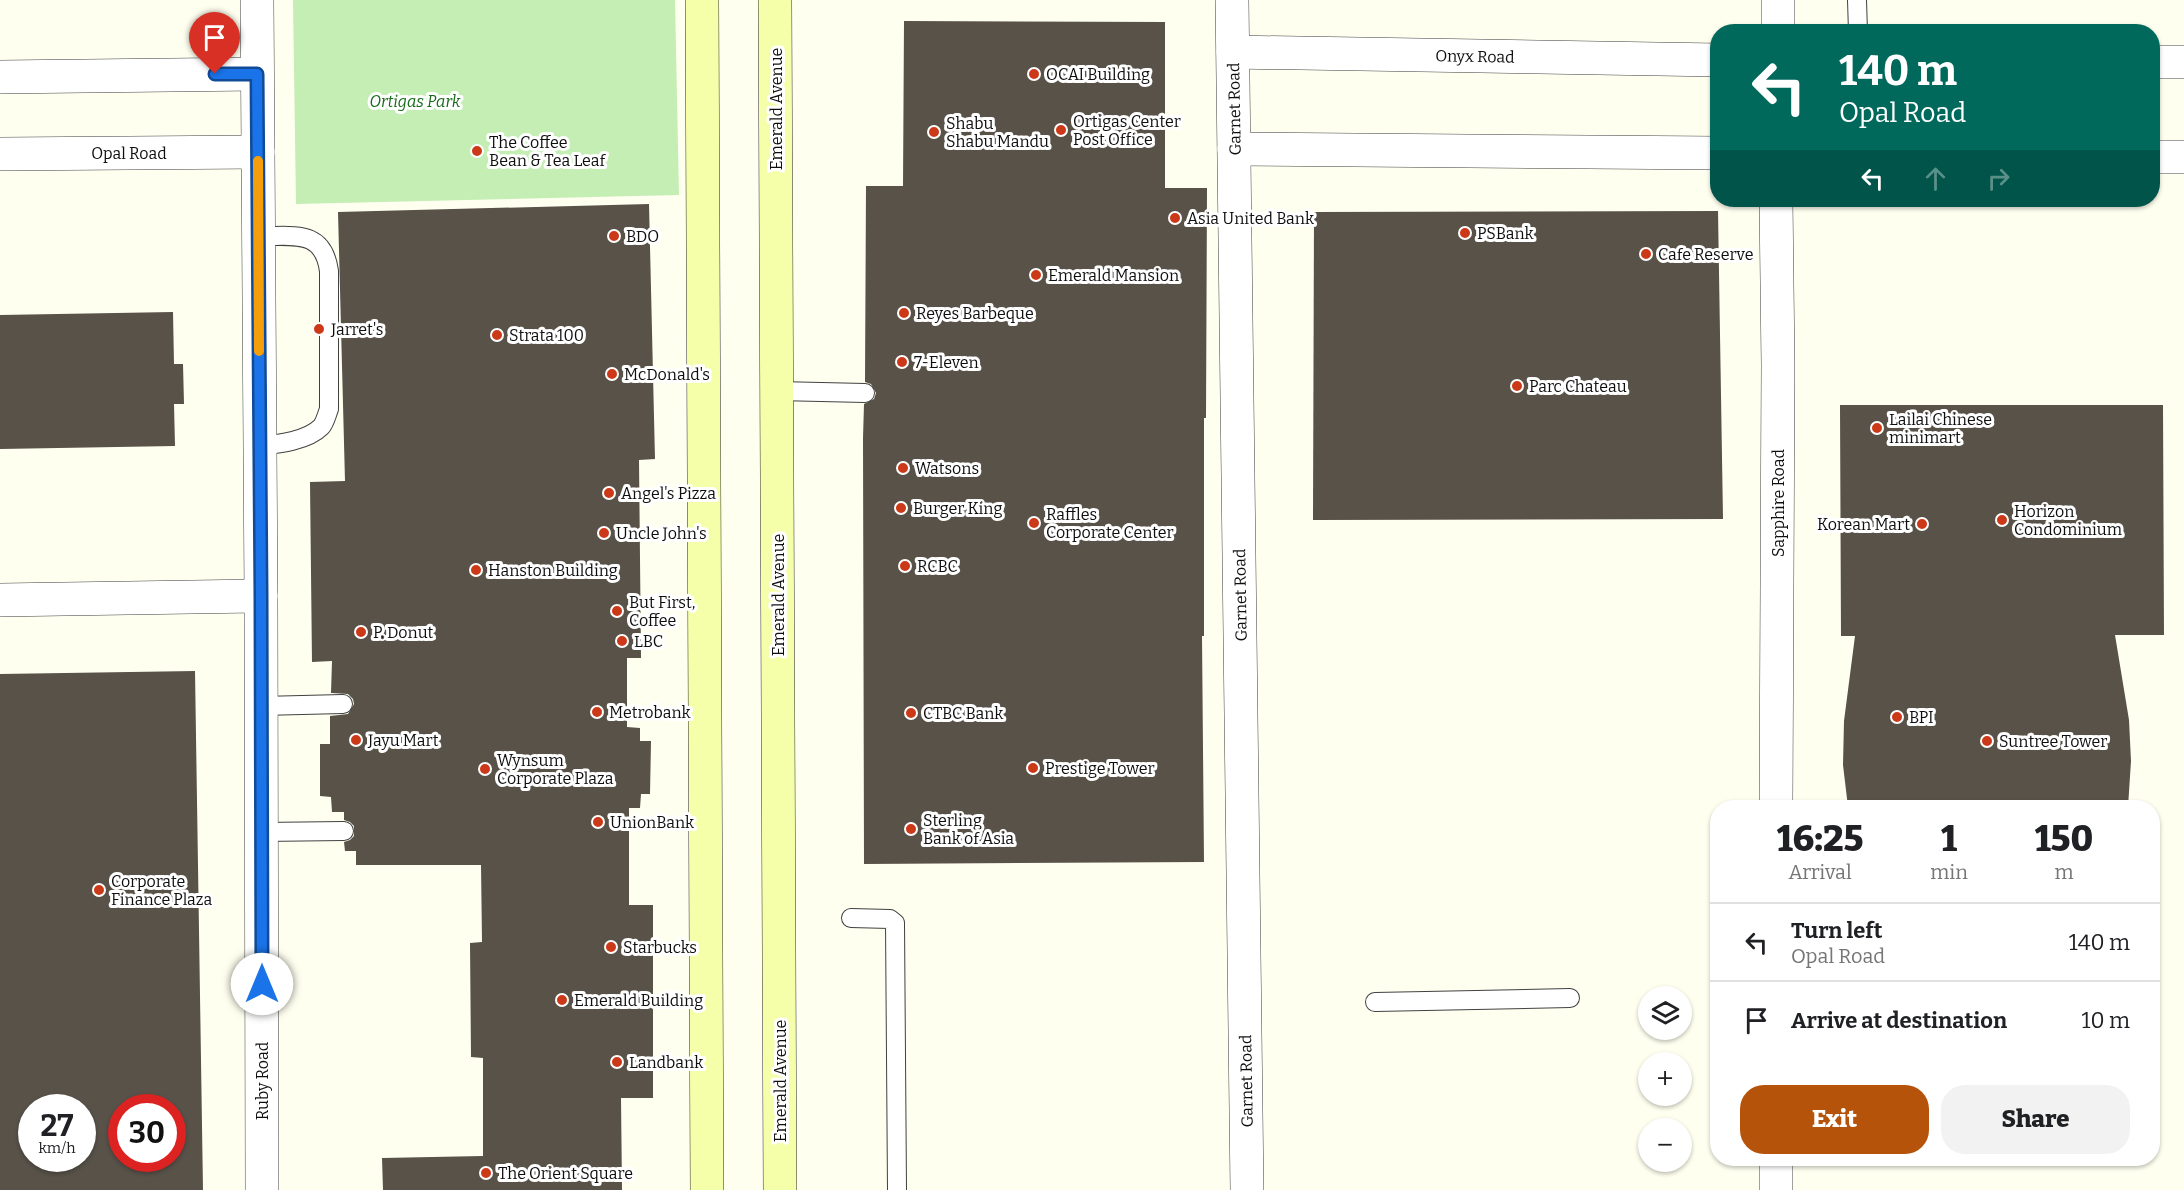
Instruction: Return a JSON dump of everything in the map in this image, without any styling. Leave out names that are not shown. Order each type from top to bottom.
[{"type":"street","name":"Ruby Road","points":[[257,0],[262,1190]]},
{"type":"street","points":[[702,0],[707,1190]]},
{"type":"street","name":"Emerald Avenue","points":[[775,0],[780,1190]]},
{"type":"street","name":"Garnet Road","points":[[1232,0],[1247,1190]]},
{"type":"street","points":[[1778,0],[1778,24]]},
{"type":"street","name":"Onyx Road","points":[[1233,52],[1710,60]]},
{"type":"street","points":[[2160,62],[2184,62]]},
{"type":"street","points":[[0,77],[257,74]]},
{"type":"street","points":[[1234,149],[1710,153]]},
{"type":"street","name":"Opal Road","points":[[0,154],[258,152]]},
{"type":"street","points":[[2160,157],[2184,157]]},
{"type":"street","name":"Sapphire Road","points":[[1776,207],[1778,365],[1776,800]]},
{"type":"street","points":[[0,600],[261,596]]},
{"type":"street","points":[[1776,1166],[1776,1190]]},
{"type":"lane","points":[[1857,0],[1857,24]]},
{"type":"lane","points":[[258,236],[306,238],[317,242],[327,255],[329,271],[329,409],[321,427],[308,434],[290,443],[260,446]]},
{"type":"lane","points":[[777,391],[865,393]]},
{"type":"lane","points":[[261,705],[343,704]]},
{"type":"lane","points":[[261,832],[344,831]]},
{"type":"lane","points":[[851,918],[890,919],[895,923],[897,1190]]},
{"type":"lane","points":[[1375,1002],[1570,998]]},
{"type":"green space","name":"Ortigas Park","points":[[293,0],[675,0],[679,195],[296,204]]},
{"type":"building","points":[[904,21],[1165,22],[1165,188],[1207,188],[1204,636],[1202,636],[1204,862],[864,864],[863,438],[864,404],[874,399],[876,393],[871,384],[865,382],[866,186],[903,186]]},
{"type":"building","points":[[649,204],[655,459],[639,460],[641,658],[627,658],[627,727],[640,728],[640,741],[651,741],[650,794],[641,794],[640,808],[629,808],[629,905],[653,905],[653,1098],[621,1098],[622,1190],[383,1190],[382,1158],[483,1156],[483,1058],[471,1057],[470,943],[482,942],[481,865],[356,865],[356,851],[345,851],[344,842],[354,836],[354,826],[344,820],[344,812],[332,812],[331,797],[320,796],[320,744],[330,744],[330,716],[348,714],[354,704],[348,694],[331,693],[332,661],[312,662],[310,482],[345,481],[338,212]]},
{"type":"building","name":"Parc Chateau","points":[[1718,211],[1723,519],[1313,520],[1314,212]]},
{"type":"building","points":[[173,312],[174,364],[183,364],[184,404],[174,404],[175,446],[0,449],[0,315]]},
{"type":"building","name":"Horizon Condominium","points":[[1840,405],[2163,405],[2164,635],[2115,635],[2129,720],[2131,761],[2128,800],[1847,800],[1843,765],[1844,721],[1855,636],[1841,636]]},
{"type":"building","name":"Corporate Finance Plaza","points":[[195,671],[203,1190],[0,1190],[0,674]]},
{"type":"slow traffic","points":[[258,161],[259,351]]},
{"type":"place","name":"OCAI Building","points":[[1034,74]]},
{"type":"place","name":"Ortigas Center Post Office","points":[[1061,130]]},
{"type":"place","name":"Shabu Shabu Mandu","points":[[934,132]]},
{"type":"place","name":"The Coffee Bean & Tea Leaf","points":[[477,151]]},
{"type":"place","name":"Asia United Bank","points":[[1175,218]]},
{"type":"place","name":"PSBank","points":[[1465,233]]},
{"type":"place","name":"BDO","points":[[614,236]]},
{"type":"place","name":"Cafe Reserve","points":[[1646,254]]},
{"type":"place","name":"Emerald Mansion","points":[[1036,275]]},
{"type":"place","name":"Reyes Barbeque","points":[[904,313]]},
{"type":"place","name":"Jarret's","points":[[319,329]]},
{"type":"place","name":"Strata 100","points":[[497,335]]},
{"type":"place","name":"7-Eleven","points":[[902,362]]},
{"type":"place","name":"McDonald's","points":[[612,374]]},
{"type":"place","name":"Parc Chateau","points":[[1517,386]]},
{"type":"place","name":"Lailai Chinese minimart","points":[[1877,428]]},
{"type":"place","name":"Watsons","points":[[903,468]]},
{"type":"place","name":"Angel's Pizza","points":[[609,493]]},
{"type":"place","name":"Burger King","points":[[901,508]]},
{"type":"place","name":"Horizon Condominium","points":[[2002,520]]},
{"type":"place","name":"Raffles Corporate Center","points":[[1034,523]]},
{"type":"place","name":"Korean Mart","points":[[1922,524]]},
{"type":"place","name":"Uncle John's","points":[[604,533]]},
{"type":"place","name":"RCBC","points":[[905,566]]},
{"type":"place","name":"Hanston Building","points":[[476,570]]},
{"type":"place","name":"But First, Coffee","points":[[617,611]]},
{"type":"place","name":"P. Donut","points":[[361,632]]},
{"type":"place","name":"LBC","points":[[622,641]]},
{"type":"place","name":"Metrobank","points":[[597,712]]},
{"type":"place","name":"CTBC Bank","points":[[911,713]]},
{"type":"place","name":"BPI","points":[[1897,717]]},
{"type":"place","name":"Jayu Mart","points":[[356,740]]},
{"type":"place","name":"Suntree Tower","points":[[1987,741]]},
{"type":"place","name":"Prestige Tower","points":[[1033,768]]},
{"type":"place","name":"Wynsum Corporate Plaza","points":[[485,769]]},
{"type":"place","name":"UnionBank","points":[[598,822]]},
{"type":"place","name":"Sterling Bank of Asia","points":[[911,829]]},
{"type":"place","name":"Corporate Finance Plaza","points":[[99,890]]},
{"type":"place","name":"Starbucks","points":[[611,947]]},
{"type":"place","name":"Emerald Building","points":[[562,1000]]},
{"type":"place","name":"Landbank","points":[[617,1062]]},
{"type":"place","name":"The Orient Square","points":[[486,1173]]},
{"type":"route","points":[[215,74],[257,74],[262,984]]}]
